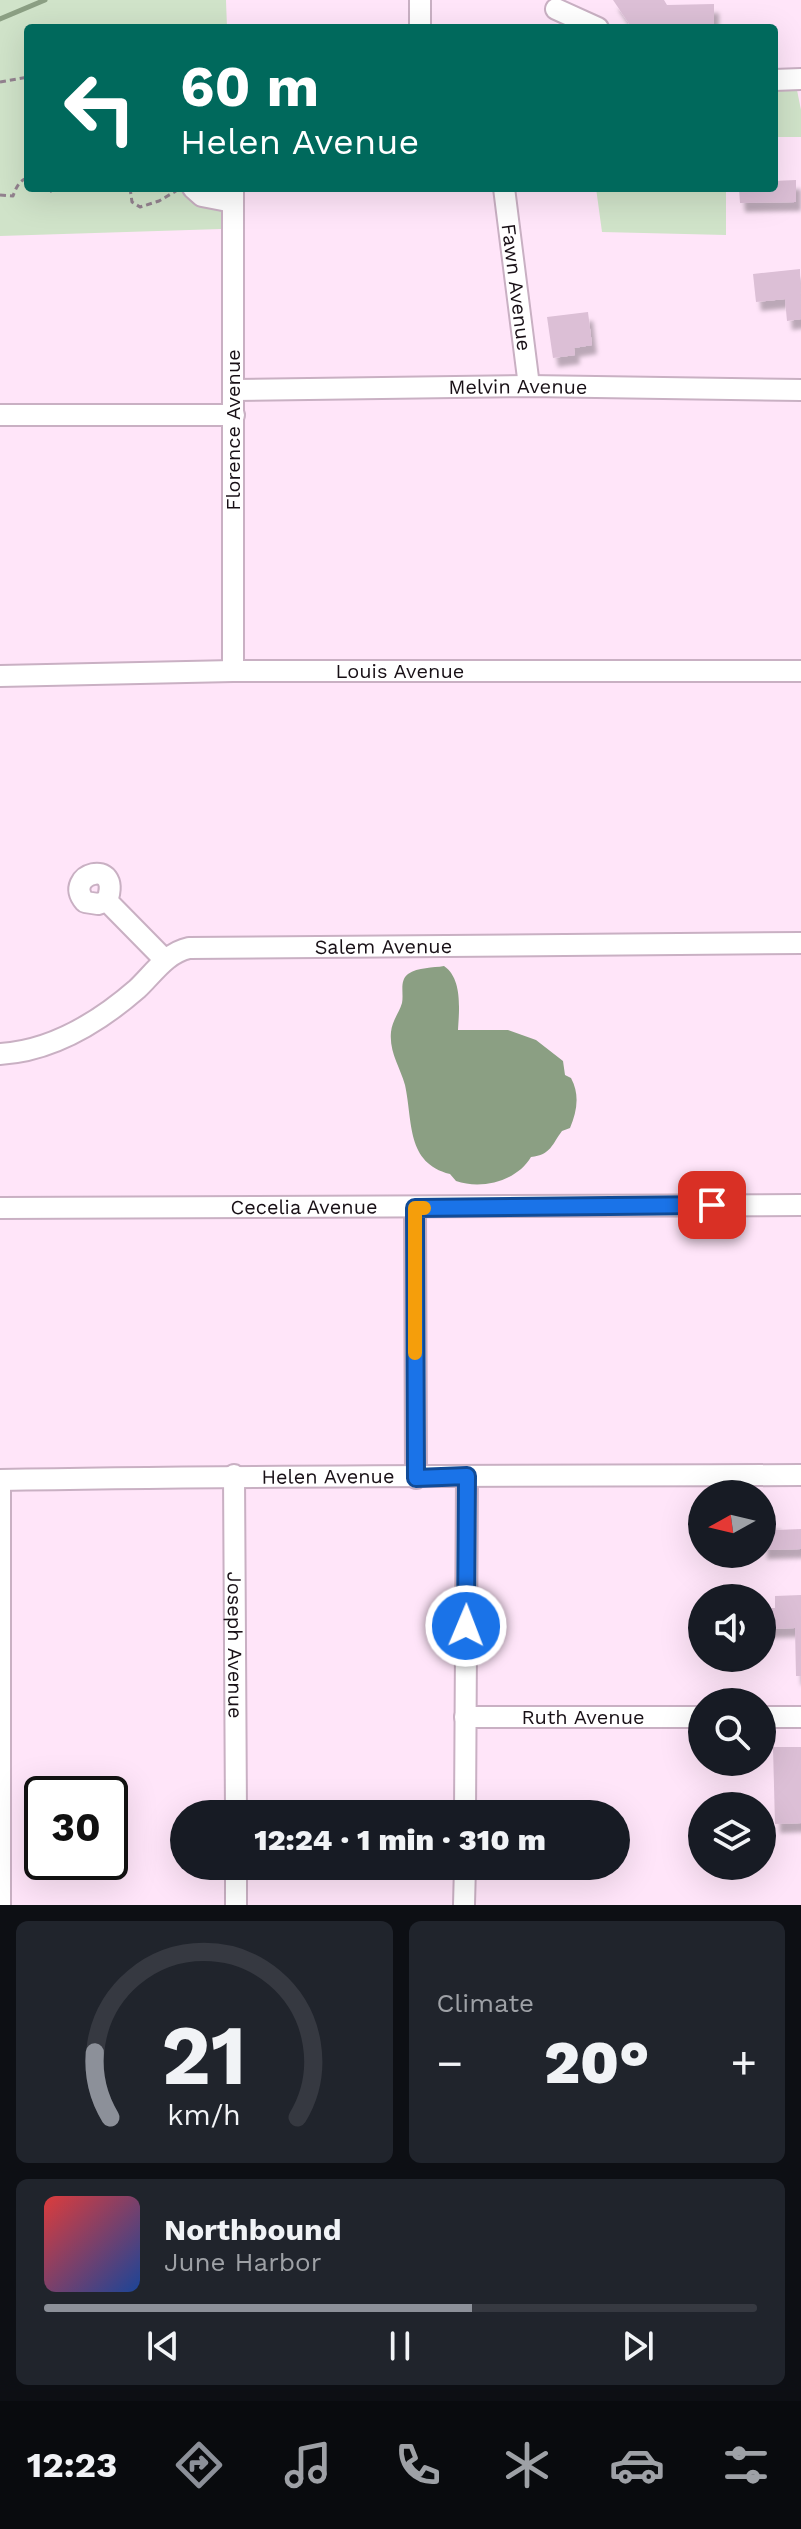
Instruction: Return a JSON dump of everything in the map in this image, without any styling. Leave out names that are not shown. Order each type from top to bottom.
[{"type":"street","points":[[420,0],[420,24]]},
{"type":"street","points":[[556,9],[589,24]]},
{"type":"street","points":[[778,80],[801,79]]},
{"type":"street","points":[[198,192],[202,196],[233,195]]},
{"type":"street","name":"Fawn Avenue","points":[[505,192],[529,386]]},
{"type":"street","name":"Florence Avenue","points":[[233,195],[233,671]]},
{"type":"street","name":"Melvin Avenue","points":[[234,390],[529,386],[801,390]]},
{"type":"street","points":[[0,415],[234,415]]},
{"type":"street","name":"Louis Avenue","points":[[0,676],[233,671],[801,671]]},
{"type":"street","points":[[107,901],[165,960]]},
{"type":"street","name":"Salem Avenue","points":[[0,1054],[37,1047],[89,1025],[139,987],[165,960],[189,948],[801,943]]},
{"type":"street","name":"Cecelia Avenue","points":[[0,1208],[801,1205]]},
{"type":"street","points":[[415,1208],[416,1478]]},
{"type":"street","name":"Helen Avenue","points":[[0,1480],[234,1475],[416,1478],[801,1475]]},
{"type":"street","name":"Joseph Avenue","points":[[234,1475],[236,1800]]},
{"type":"street","points":[[465,1800],[467,1476]]},
{"type":"street","points":[[0,1480],[0,1905]]},
{"type":"street","name":"Ruth Avenue","points":[[465,1717],[688,1717]]},
{"type":"street","points":[[776,1717],[801,1717]]},
{"type":"street","points":[[236,1880],[236,1905]]},
{"type":"street","points":[[464,1905],[465,1880]]},
{"type":"path","points":[[0,82],[24,78]]},
{"type":"path","points":[[0,195],[13,196],[24,179]]},
{"type":"path","points":[[131,192],[132,202],[140,207],[174,192]]},
{"type":"shaded area","points":[[0,0],[226,0],[227,24],[24,24],[24,192],[221,192],[221,229],[0,236]]},
{"type":"shaded area","points":[[778,89],[797,90],[801,137],[778,137]]},
{"type":"shaded area","points":[[597,192],[726,192],[726,235],[602,232]]},
{"type":"shaded area","points":[[444,966],[457,987],[458,1030],[508,1030],[536,1040],[563,1061],[565,1075],[571,1078],[576,1091],[576,1109],[570,1128],[562,1131],[547,1151],[531,1157],[517,1172],[487,1184],[456,1181],[450,1174],[426,1161],[419,1151],[411,1127],[405,1085],[392,1046],[392,1028],[402,1003],[405,977],[416,970]]},
{"type":"building","points":[[613,0],[664,0],[667,5],[714,4],[714,24],[629,24]]},
{"type":"building","points":[[796,180],[796,202],[740,203],[739,192],[778,192],[778,181]]},
{"type":"building","points":[[800,269],[801,319],[787,321],[785,299],[756,302],[753,274]]},
{"type":"building","points":[[588,312],[592,345],[574,348],[575,355],[553,358],[547,317]]},
{"type":"building","points":[[801,1529],[801,1549],[776,1550],[776,1530]]},
{"type":"building","points":[[801,1595],[801,1676],[796,1676],[795,1628],[776,1629],[776,1596]]},
{"type":"building","points":[[776,1747],[801,1747],[801,1823],[776,1824]]},
{"type":"waterway","points":[[0,19],[45,0]]},
{"type":"slow traffic","points":[[415,1353],[415,1208],[424,1208]]},
{"type":"route","points":[[466,1626],[467,1476],[416,1478],[415,1208],[712,1205]]}]
